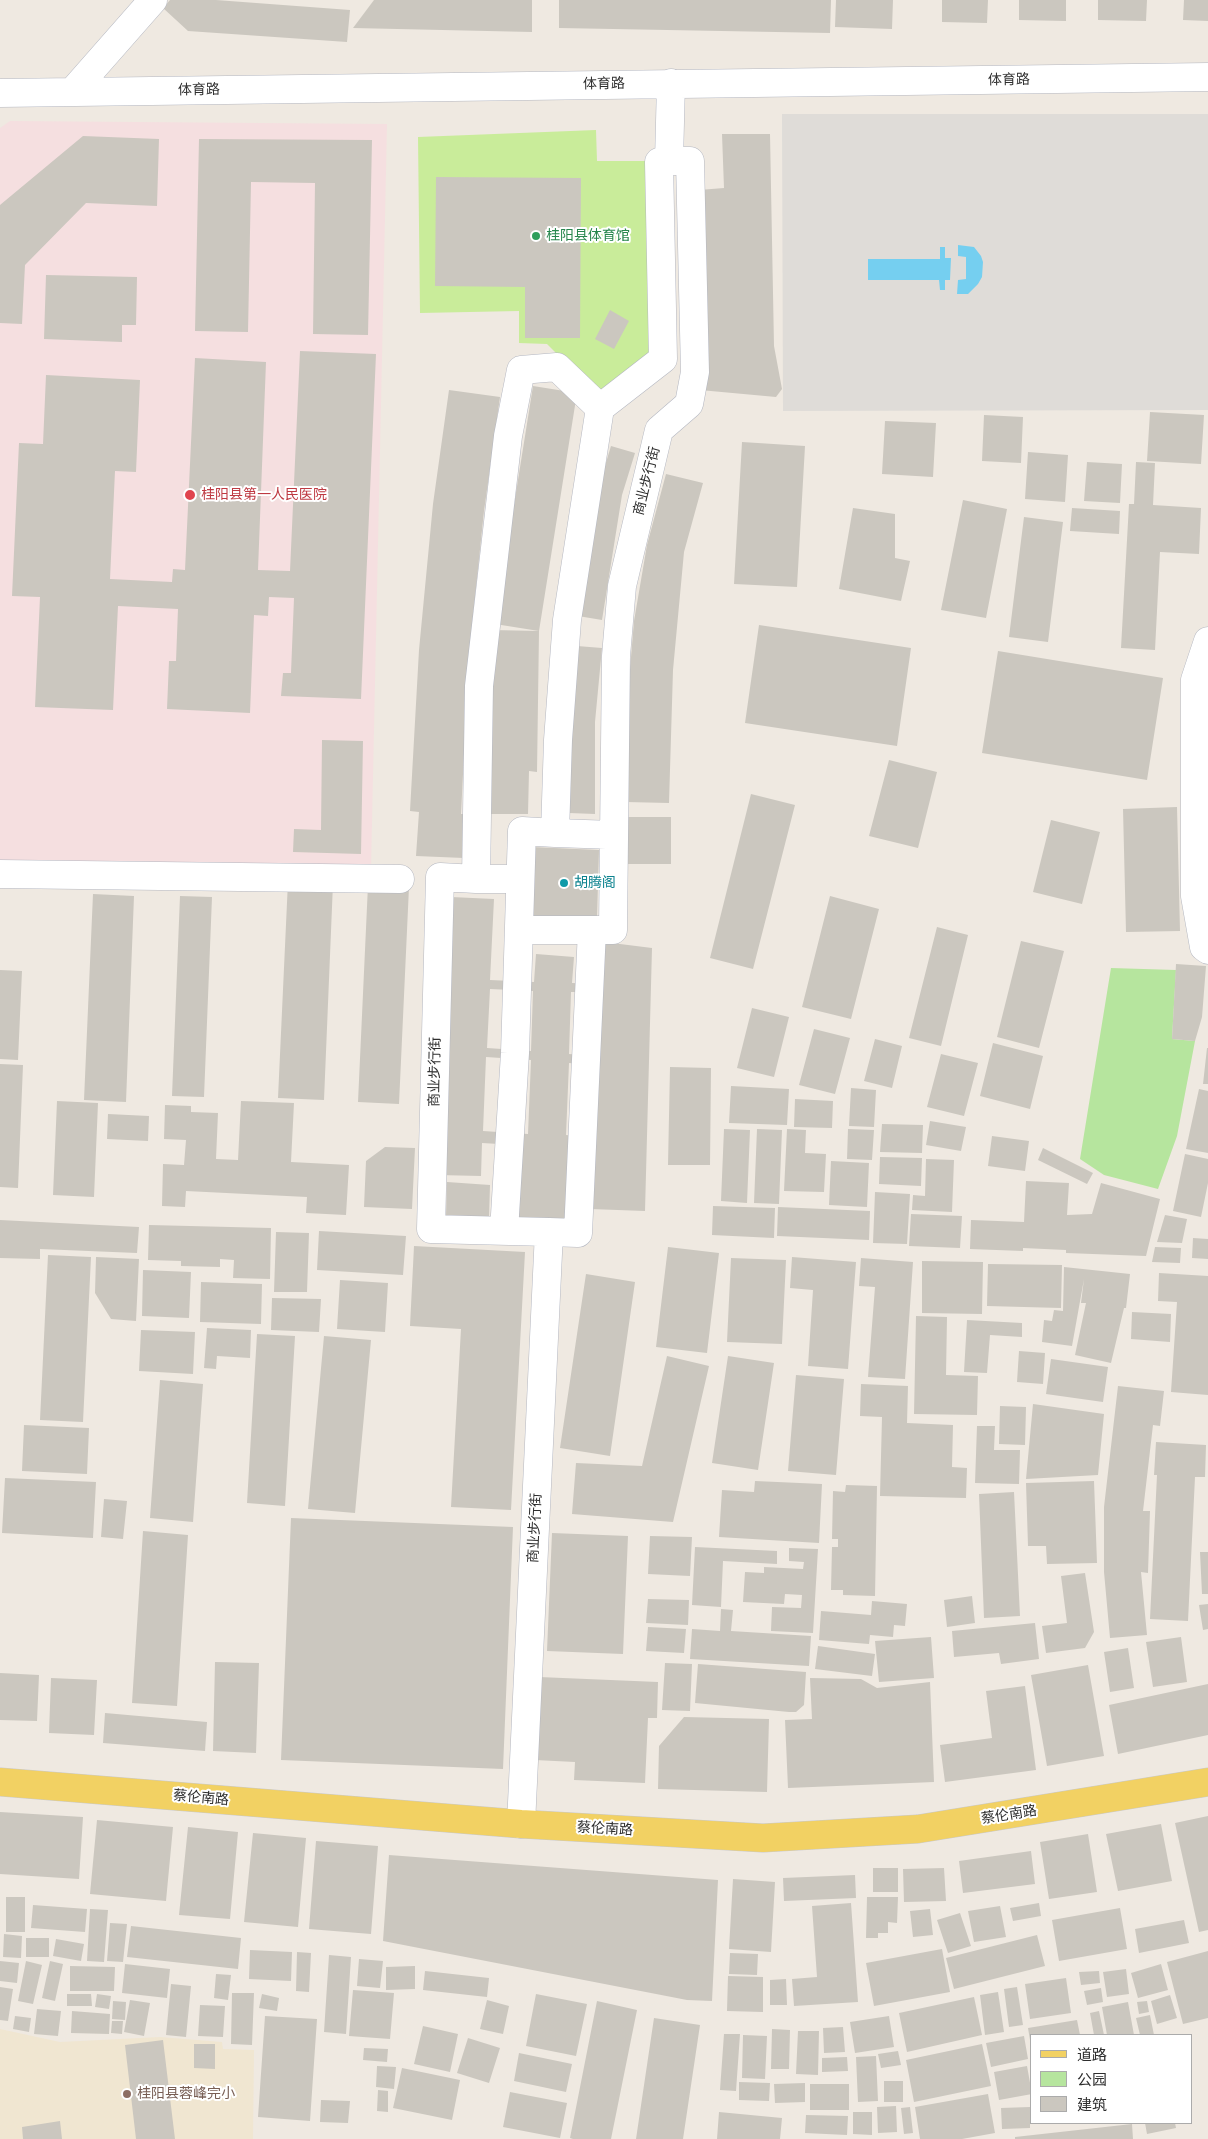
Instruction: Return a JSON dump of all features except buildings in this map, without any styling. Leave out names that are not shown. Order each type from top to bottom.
[{"type":"main road","name":"蔡伦南路","points":[[0,1782],[521,1824],[763,1838],[918,1829],[1208,1782]]},
{"type":"street","points":[[72,91],[153,0]]},
{"type":"street","name":"体育路","points":[[0,92],[1208,77]]},
{"type":"street","points":[[555,833],[558,740],[567,620],[600,408],[663,358],[660,162],[669,161],[670,83]]},
{"type":"street","name":"商业步行街","points":[[519,930],[613,930],[616,656],[622,586],[659,430],[690,404],[695,372],[690,161],[669,161]]},
{"type":"street","points":[[476,879],[479,686],[508,436],[521,370],[557,367],[600,408]]},
{"type":"street","points":[[1208,641],[1196,680],[1195,896],[1204,947],[1208,950]]},
{"type":"street","points":[[504,1231],[515,1053],[522,831],[614,835]]},
{"type":"street","points":[[0,874],[400,878]]},
{"type":"street","name":"商业步行街","points":[[520,879],[440,877],[431,1228],[578,1233],[592,930]]},
{"type":"street","name":"商业步行街","points":[[521,1824],[549,1232]]},
{"type":"shaded area","points":[[782,114],[1208,114],[1208,410],[783,411]]},
{"type":"shaded area","name":"桂阳县第一人民医院","points":[[10,121],[387,124],[371,868],[0,862],[0,128]]},
{"type":"shaded area","name":"桂阳县蓉峰完小","points":[[0,2029],[60,2042],[160,2037],[222,2042],[223,2049],[254,2050],[253,2139],[0,2139]]},
{"type":"green space","name":"桂阳县体育馆","points":[[596,130],[597,161],[650,161],[657,346],[599,396],[547,344],[519,343],[519,311],[420,313],[418,137]]},
{"type":"green space","points":[[1111,968],[1176,970],[1172,1039],[1195,1041],[1177,1136],[1158,1189],[1104,1175],[1080,1159]]},
{"type":"water","points":[[958,245],[974,247],[983,262],[982,277],[968,294],[957,294],[958,280],[966,279],[966,257],[958,256]]},
{"type":"water","points":[[940,247],[945,247],[945,258],[951,258],[950,280],[945,280],[945,290],[940,290],[939,280],[868,280],[868,259],[940,259]]},
{"type":"place","name":"桂阳县体育馆","points":[[536,236]]},
{"type":"place","name":"桂阳县第一人民医院","points":[[190,495]]},
{"type":"place","name":"胡腾阁","points":[[564,883]]},
{"type":"place","name":"桂阳县蓉峰完小","points":[[127,2094]]}]
